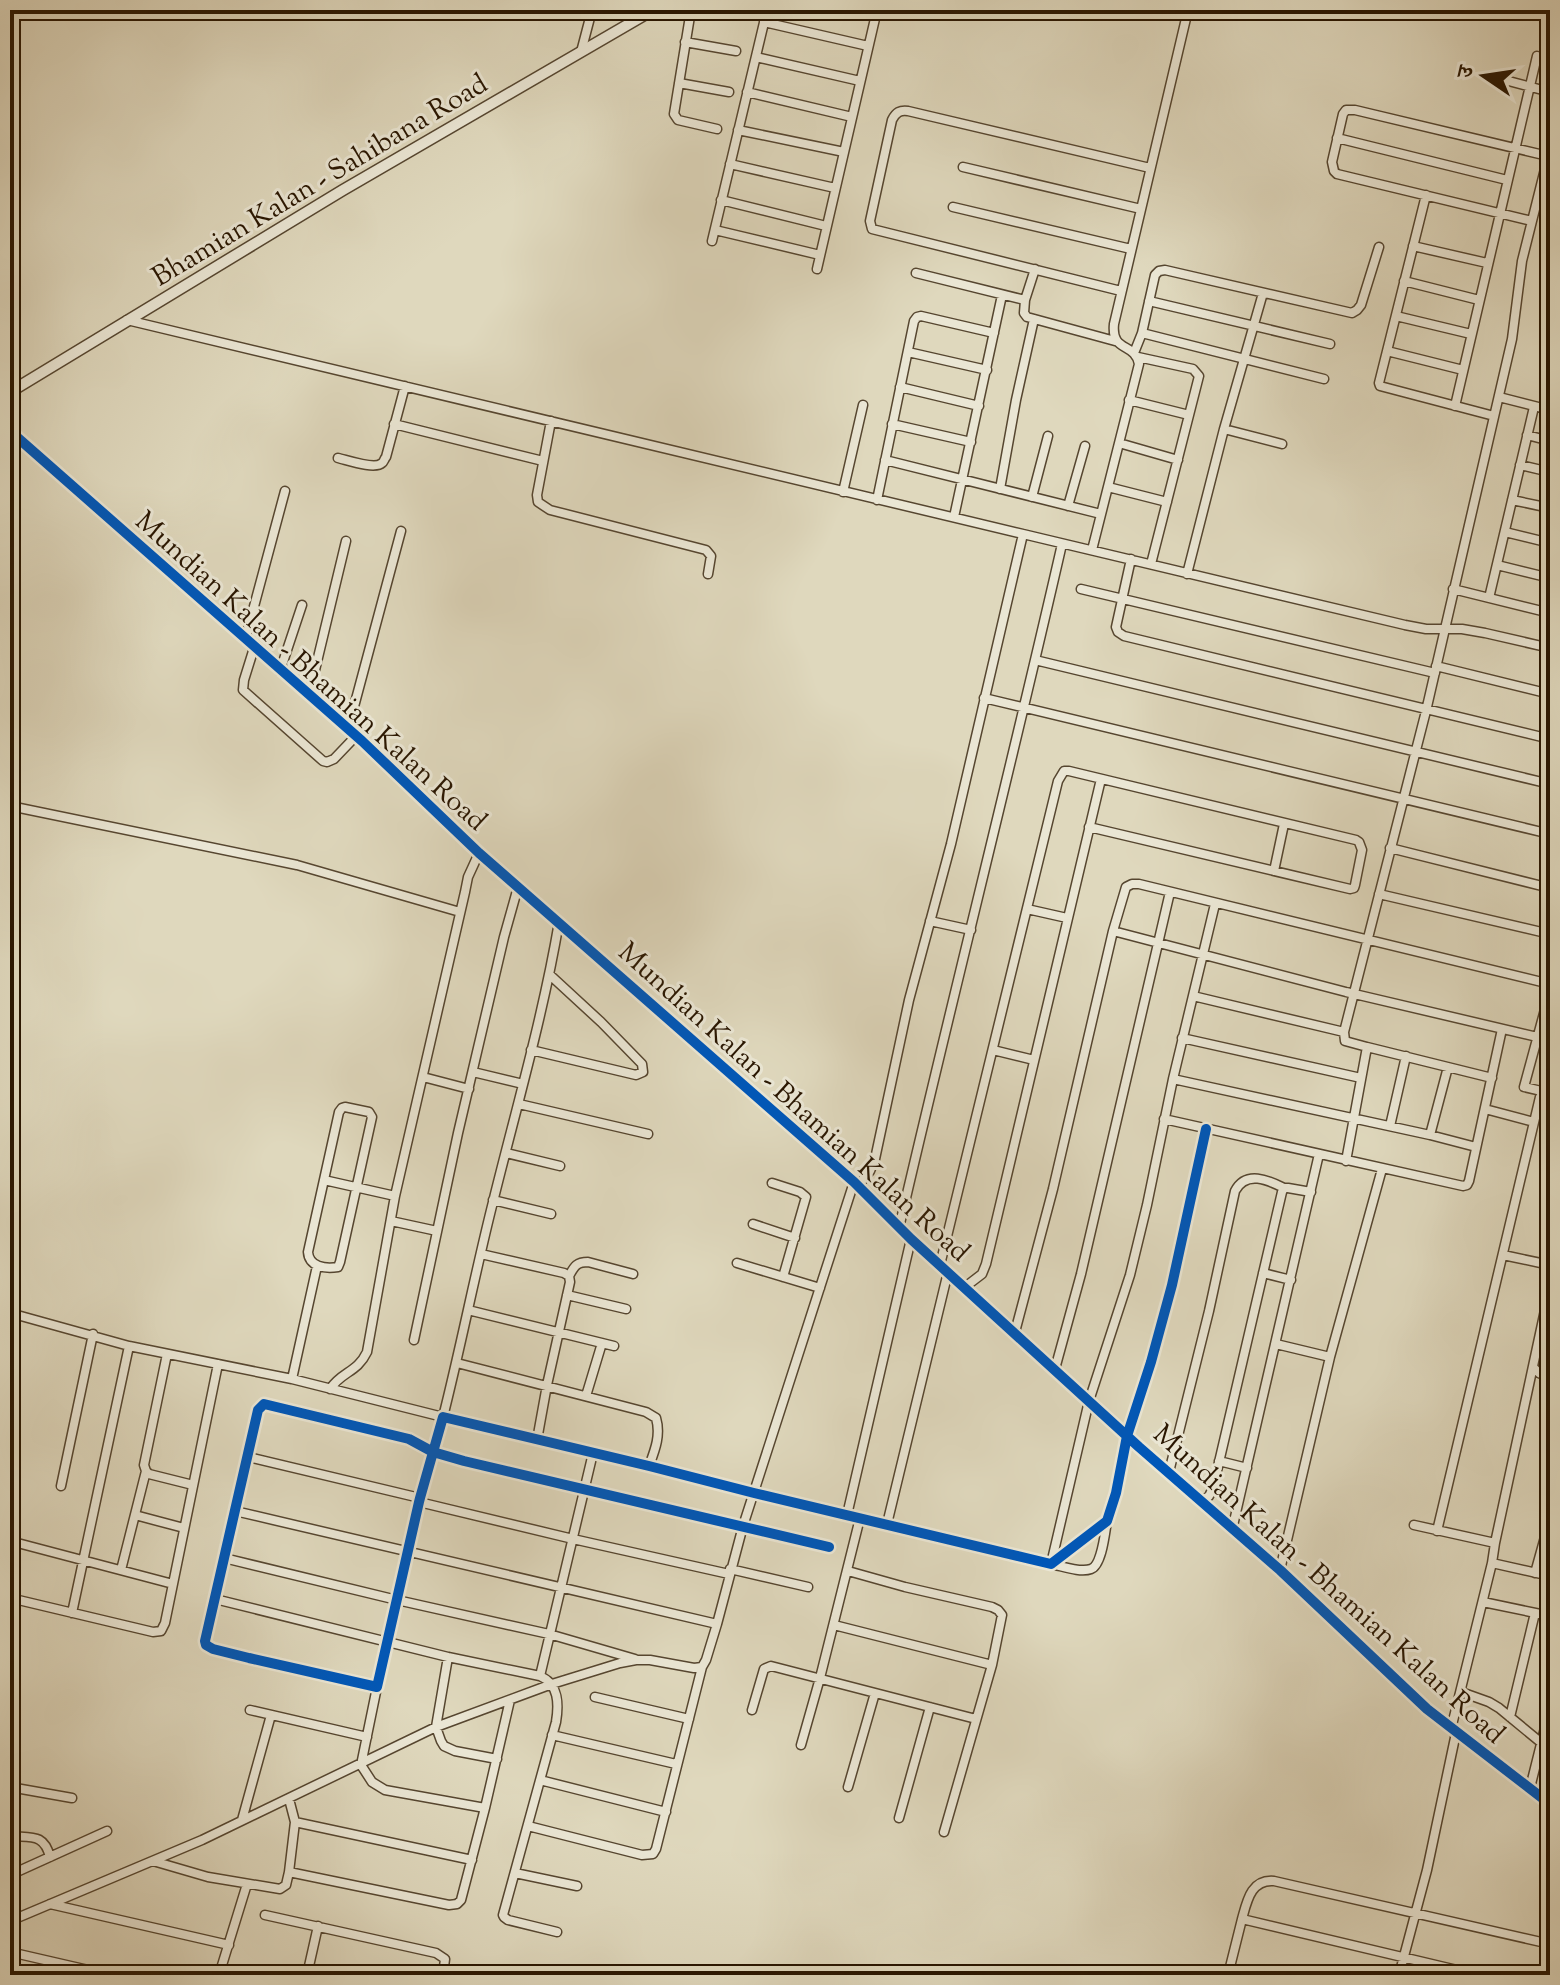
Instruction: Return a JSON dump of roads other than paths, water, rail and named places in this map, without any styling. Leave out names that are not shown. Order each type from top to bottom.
[{"type":"street","points":[[581,52],[592,10]]},
{"type":"street","name":"Bhamian Kalan - Sahibana Road","points":[[10,392],[343,190],[653,10]]},
{"type":"street","points":[[691,10],[674,114],[675,118],[717,129]]},
{"type":"street","points":[[712,241],[767,10]]},
{"type":"street","points":[[817,269],[875,10]]},
{"type":"street","points":[[1151,564],[1198,380],[1197,372],[1136,355],[1120,346],[1113,334],[1188,10]]},
{"type":"street","points":[[764,22],[868,46]]},
{"type":"street","points":[[685,42],[736,51]]},
{"type":"street","points":[[1455,406],[1537,56]]},
{"type":"street","points":[[756,57],[860,81]]},
{"type":"street","points":[[1501,79],[1550,92]]},
{"type":"street","points":[[679,83],[729,92]]},
{"type":"street","points":[[747,92],[852,117]]},
{"type":"street","points":[[1492,1078],[1345,1041],[1344,1032],[1426,711],[1499,397],[1516,316],[1522,261],[1532,221],[1539,192],[1549,152],[1514,148],[1350,109],[1343,114],[1332,162],[1337,174],[1532,221]]},
{"type":"street","points":[[1121,291],[872,229],[870,221],[895,114],[900,110],[908,111],[1150,168]]},
{"type":"street","points":[[738,130],[844,152]]},
{"type":"street","points":[[1337,138],[1507,180]]},
{"type":"street","points":[[730,164],[835,188]]},
{"type":"street","points":[[963,167],[1141,209]]},
{"type":"street","points":[[1539,192],[1550,195]]},
{"type":"street","points":[[1426,195],[1380,386],[1494,416]]},
{"type":"street","points":[[721,200],[826,226]]},
{"type":"street","points":[[953,207],[1131,249]]},
{"type":"street","points":[[715,230],[820,255]]},
{"type":"street","points":[[1413,246],[1487,263]]},
{"type":"street","points":[[1092,550],[1139,364],[1136,355],[1155,275],[1165,270],[1352,313],[1361,305],[1379,247]]},
{"type":"street","points":[[1035,269],[1025,300],[1024,313],[1027,317],[1115,341]]},
{"type":"street","points":[[916,273],[1025,300]]},
{"type":"street","points":[[1404,281],[1479,300]]},
{"type":"street","points":[[1187,574],[1263,293]]},
{"type":"street","points":[[954,517],[1002,295]]},
{"type":"street","points":[[1149,301],[1330,344]]},
{"type":"street","points":[[877,500],[914,321],[921,316],[994,333]]},
{"type":"street","points":[[1396,316],[1471,334]]},
{"type":"street","points":[[1000,489],[1034,319]]},
{"type":"street","points":[[127,320],[1405,625],[1462,629],[1550,648]]},
{"type":"street","points":[[1142,333],[1324,379]]},
{"type":"street","points":[[1387,351],[1463,370]]},
{"type":"street","points":[[908,352],[987,370]]},
{"type":"street","points":[[338,458],[377,466],[382,463],[405,386]]},
{"type":"street","points":[[900,387],[979,406]]},
{"type":"street","points":[[1499,397],[1550,410]]},
{"type":"street","points":[[1129,400],[1189,415]]},
{"type":"street","points":[[843,492],[863,405]]},
{"type":"street","points":[[1489,598],[1534,407]]},
{"type":"street","points":[[551,421],[537,495],[543,507],[706,550],[711,556],[708,574]]},
{"type":"street","points":[[394,424],[543,461]]},
{"type":"street","points":[[892,424],[971,442]]},
{"type":"street","points":[[1224,429],[1282,444]]},
{"type":"street","name":"Mundian Kalan - Bhamian Kalan Road","points":[[10,431],[352,732],[479,853],[856,1184],[899,1228],[1127,1436],[1280,1570],[1374,1660],[1454,1731],[1550,1804]]},
{"type":"street","points":[[1527,435],[1550,441]]},
{"type":"street","points":[[1032,497],[1048,436]]},
{"type":"street","points":[[1119,443],[1178,460]]},
{"type":"street","points":[[1068,506],[1085,446]]},
{"type":"street","points":[[885,460],[1101,514]]},
{"type":"street","points":[[1520,465],[1550,472]]},
{"type":"street","points":[[1108,487],[1167,502]]},
{"type":"street","points":[[245,640],[285,491]]},
{"type":"street","points":[[1512,500],[1550,508]]},
{"type":"street","points":[[254,648],[243,690],[323,761],[334,759],[352,732],[401,531]]},
{"type":"street","points":[[1505,532],[1550,543]]},
{"type":"street","points":[[528,1826],[648,1855],[656,1849],[702,1667],[743,1526],[856,1184],[870,1171],[875,1159],[909,1000],[951,844],[1023,534]]},
{"type":"street","points":[[309,695],[346,541]]},
{"type":"street","points":[[899,1228],[1062,544]]},
{"type":"street","points":[[1131,559],[1116,627],[1124,636],[1550,739]]},
{"type":"street","points":[[1497,565],[1550,578]]},
{"type":"street","points":[[1081,589],[1550,694]]},
{"type":"street","points":[[1453,589],[1550,613]]},
{"type":"street","points":[[280,671],[302,605]]},
{"type":"street","points":[[1035,660],[1550,784]]},
{"type":"street","points":[[984,698],[1550,834]]},
{"type":"street","points":[[887,1524],[993,1050],[1060,775],[1069,771],[1359,842],[1362,850],[1355,885],[1348,889],[1089,827]]},
{"type":"street","points":[[965,1287],[982,1274],[986,1264],[1101,779]]},
{"type":"street","points":[[10,806],[297,865],[460,912]]},
{"type":"street","points":[[1274,871],[1284,824]]},
{"type":"street","points":[[1390,848],[1550,888]]},
{"type":"street","points":[[330,1389],[335,1381],[362,1362],[367,1352],[395,1196],[468,877],[479,853]]},
{"type":"street","points":[[1015,1332],[1126,887],[1139,884],[1550,984]]},
{"type":"street","points":[[414,1340],[469,1089],[518,887]]},
{"type":"street","points":[[1055,1369],[1081,1274],[1170,892]]},
{"type":"street","points":[[1379,894],[1550,934]]},
{"type":"street","points":[[1051,1564],[1089,1401],[1130,1275],[1215,904]]},
{"type":"street","points":[[1027,909],[1067,918]]},
{"type":"street","points":[[930,921],[971,930]]},
{"type":"street","points":[[485,1808],[385,1790],[372,1782],[361,1765],[420,1500],[457,1363],[493,1200],[550,975],[559,922]]},
{"type":"street","points":[[1113,931],[1550,1040]]},
{"type":"street","points":[[531,1050],[636,1075],[644,1068],[601,1022],[550,975]]},
{"type":"street","points":[[1547,1093],[1524,1087],[1550,991]]},
{"type":"street","points":[[1193,996],[1344,1032]]},
{"type":"street","points":[[1164,1119],[1382,1169],[1467,1185],[1502,1029]]},
{"type":"street","points":[[1182,1038],[1361,1078]]},
{"type":"street","points":[[1346,1161],[1367,1047]]},
{"type":"street","points":[[993,1050],[1034,1060]]},
{"type":"street","points":[[1390,1126],[1406,1056]]},
{"type":"street","points":[[1430,1135],[1448,1067]]},
{"type":"street","points":[[473,1072],[523,1084]]},
{"type":"street","points":[[423,1077],[469,1089]]},
{"type":"street","points":[[1173,1079],[1476,1147]]},
{"type":"street","points":[[1437,1531],[1540,1097],[1547,1093]]},
{"type":"street","points":[[519,1104],[648,1134]]},
{"type":"street","points":[[345,1107],[369,1112],[372,1117],[357,1187],[338,1267],[333,1268],[317,1266],[308,1259],[324,1180],[339,1112],[345,1107]]},
{"type":"street","points":[[1485,1109],[1534,1122]]},
{"type":"street","points":[[10,1313],[129,1346],[292,1379],[1051,1564],[1091,1569],[1100,1558],[1127,1436],[1172,1285],[1206,1129]]},
{"type":"street","points":[[506,1153],[560,1166]]},
{"type":"street","points":[[1232,1530],[1319,1154]]},
{"type":"street","points":[[1280,1570],[1330,1357],[1382,1169]]},
{"type":"street","points":[[1169,1472],[1235,1191],[1246,1179],[1257,1178],[1284,1188],[1311,1192]]},
{"type":"street","points":[[324,1180],[395,1196]]},
{"type":"street","points":[[772,1183],[806,1197],[783,1277]]},
{"type":"street","points":[[1201,1501],[1209,1496],[1219,1461],[1284,1188]]},
{"type":"street","points":[[493,1200],[551,1214]]},
{"type":"street","points":[[391,1221],[437,1231]]},
{"type":"street","points":[[753,1224],[795,1238]]},
{"type":"street","points":[[847,1515],[911,1239]]},
{"type":"street","points":[[481,1254],[569,1276]]},
{"type":"street","points":[[1503,1255],[1550,1265]]},
{"type":"street","points":[[537,1440],[569,1276],[580,1262],[633,1274]]},
{"type":"street","points":[[737,1263],[820,1288]]},
{"type":"street","points":[[292,1379],[317,1266]]},
{"type":"street","points":[[1263,1273],[1291,1280]]},
{"type":"street","points":[[1399,1975],[1416,1914],[1550,1287]]},
{"type":"street","points":[[567,1295],[626,1309]]},
{"type":"street","points":[[468,1310],[614,1346]]},
{"type":"street","points":[[61,1486],[93,1334]]},
{"type":"street","points":[[586,1396],[602,1343]]},
{"type":"street","points":[[1276,1344],[1330,1357]]},
{"type":"street","points":[[72,1613],[129,1346]]},
{"type":"street","points":[[121,1570],[146,1471],[144,1465],[167,1354]]},
{"type":"street","points":[[457,1363],[646,1412],[656,1418],[658,1427],[658,1438],[649,1466]]},
{"type":"street","points":[[10,1598],[153,1632],[161,1631],[218,1364]]},
{"type":"street","points":[[1533,1367],[1550,1378]]},
{"type":"street","points":[[377,1687],[208,1648],[205,1641],[258,1410],[264,1404],[409,1439],[433,1452],[464,1461],[829,1547]]},
{"type":"street","points":[[540,1676],[593,1453]]},
{"type":"street","points":[[248,1457],[573,1539],[808,1587]]},
{"type":"street","points":[[1219,1461],[1247,1468]]},
{"type":"street","points":[[146,1471],[193,1485]]},
{"type":"street","points":[[235,1511],[717,1624]]},
{"type":"street","points":[[135,1515],[184,1528]]},
{"type":"street","points":[[801,1745],[860,1518]]},
{"type":"street","points":[[1535,1573],[1550,1519]]},
{"type":"street","points":[[1051,1564],[1107,1521]]},
{"type":"street","points":[[1414,1525],[1495,1543]]},
{"type":"street","points":[[10,1541],[173,1584]]},
{"type":"street","points":[[224,1558],[549,1634],[636,1660]]},
{"type":"street","points":[[1492,1563],[1550,1576]]},
{"type":"street","points":[[848,1571],[998,1610],[1002,1615],[992,1665],[944,1832]]},
{"type":"street","points":[[215,1599],[448,1657],[540,1676],[552,1684],[558,1708],[504,1917],[557,1932]]},
{"type":"street","points":[[1483,1602],[1550,1616]]},
{"type":"street","points":[[1510,1717],[1535,1613]]},
{"type":"street","points":[[834,1625],[992,1665]]},
{"type":"street","points":[[448,1657],[436,1727],[441,1741],[449,1749],[497,1759]]},
{"type":"street","points":[[10,1921],[153,1861],[436,1727],[552,1684],[636,1660],[702,1667]]},
{"type":"street","points":[[752,1710],[767,1666],[976,1719]]},
{"type":"street","points":[[1461,1692],[1489,1702],[1550,1750]]},
{"type":"street","points":[[848,1787],[875,1693]]},
{"type":"street","points":[[595,1697],[689,1719]]},
{"type":"street","points":[[289,1872],[454,1905],[461,1900],[510,1700]]},
{"type":"street","points":[[899,1818],[930,1707]]},
{"type":"street","points":[[1530,1788],[1550,1708]]},
{"type":"street","points":[[250,1710],[367,1737]]},
{"type":"street","points":[[242,1820],[271,1715]]},
{"type":"street","points":[[552,1735],[676,1764]]},
{"type":"street","points":[[540,1780],[666,1812]]},
{"type":"street","points":[[10,1787],[72,1798]]},
{"type":"street","points":[[153,1861],[208,1877],[280,1889],[286,1885],[289,1872],[295,1822],[289,1799]]},
{"type":"street","points":[[295,1822],[472,1860]]},
{"type":"street","points":[[10,1875],[107,1831]]},
{"type":"street","points":[[10,1836],[44,1841],[50,1857]]},
{"type":"street","points":[[515,1873],[577,1886]]},
{"type":"street","points":[[1229,1975],[1248,1898],[1254,1887],[1264,1880],[1550,1944]]},
{"type":"street","points":[[219,1975],[247,1884]]},
{"type":"street","points":[[49,1903],[229,1945]]},
{"type":"street","points":[[265,1915],[436,1953],[445,1959],[443,1975]]},
{"type":"street","points":[[1242,1919],[1478,1975]]},
{"type":"street","points":[[318,1926],[307,1973],[321,1975]]},
{"type":"street","points":[[10,1952],[110,1975]]}]
